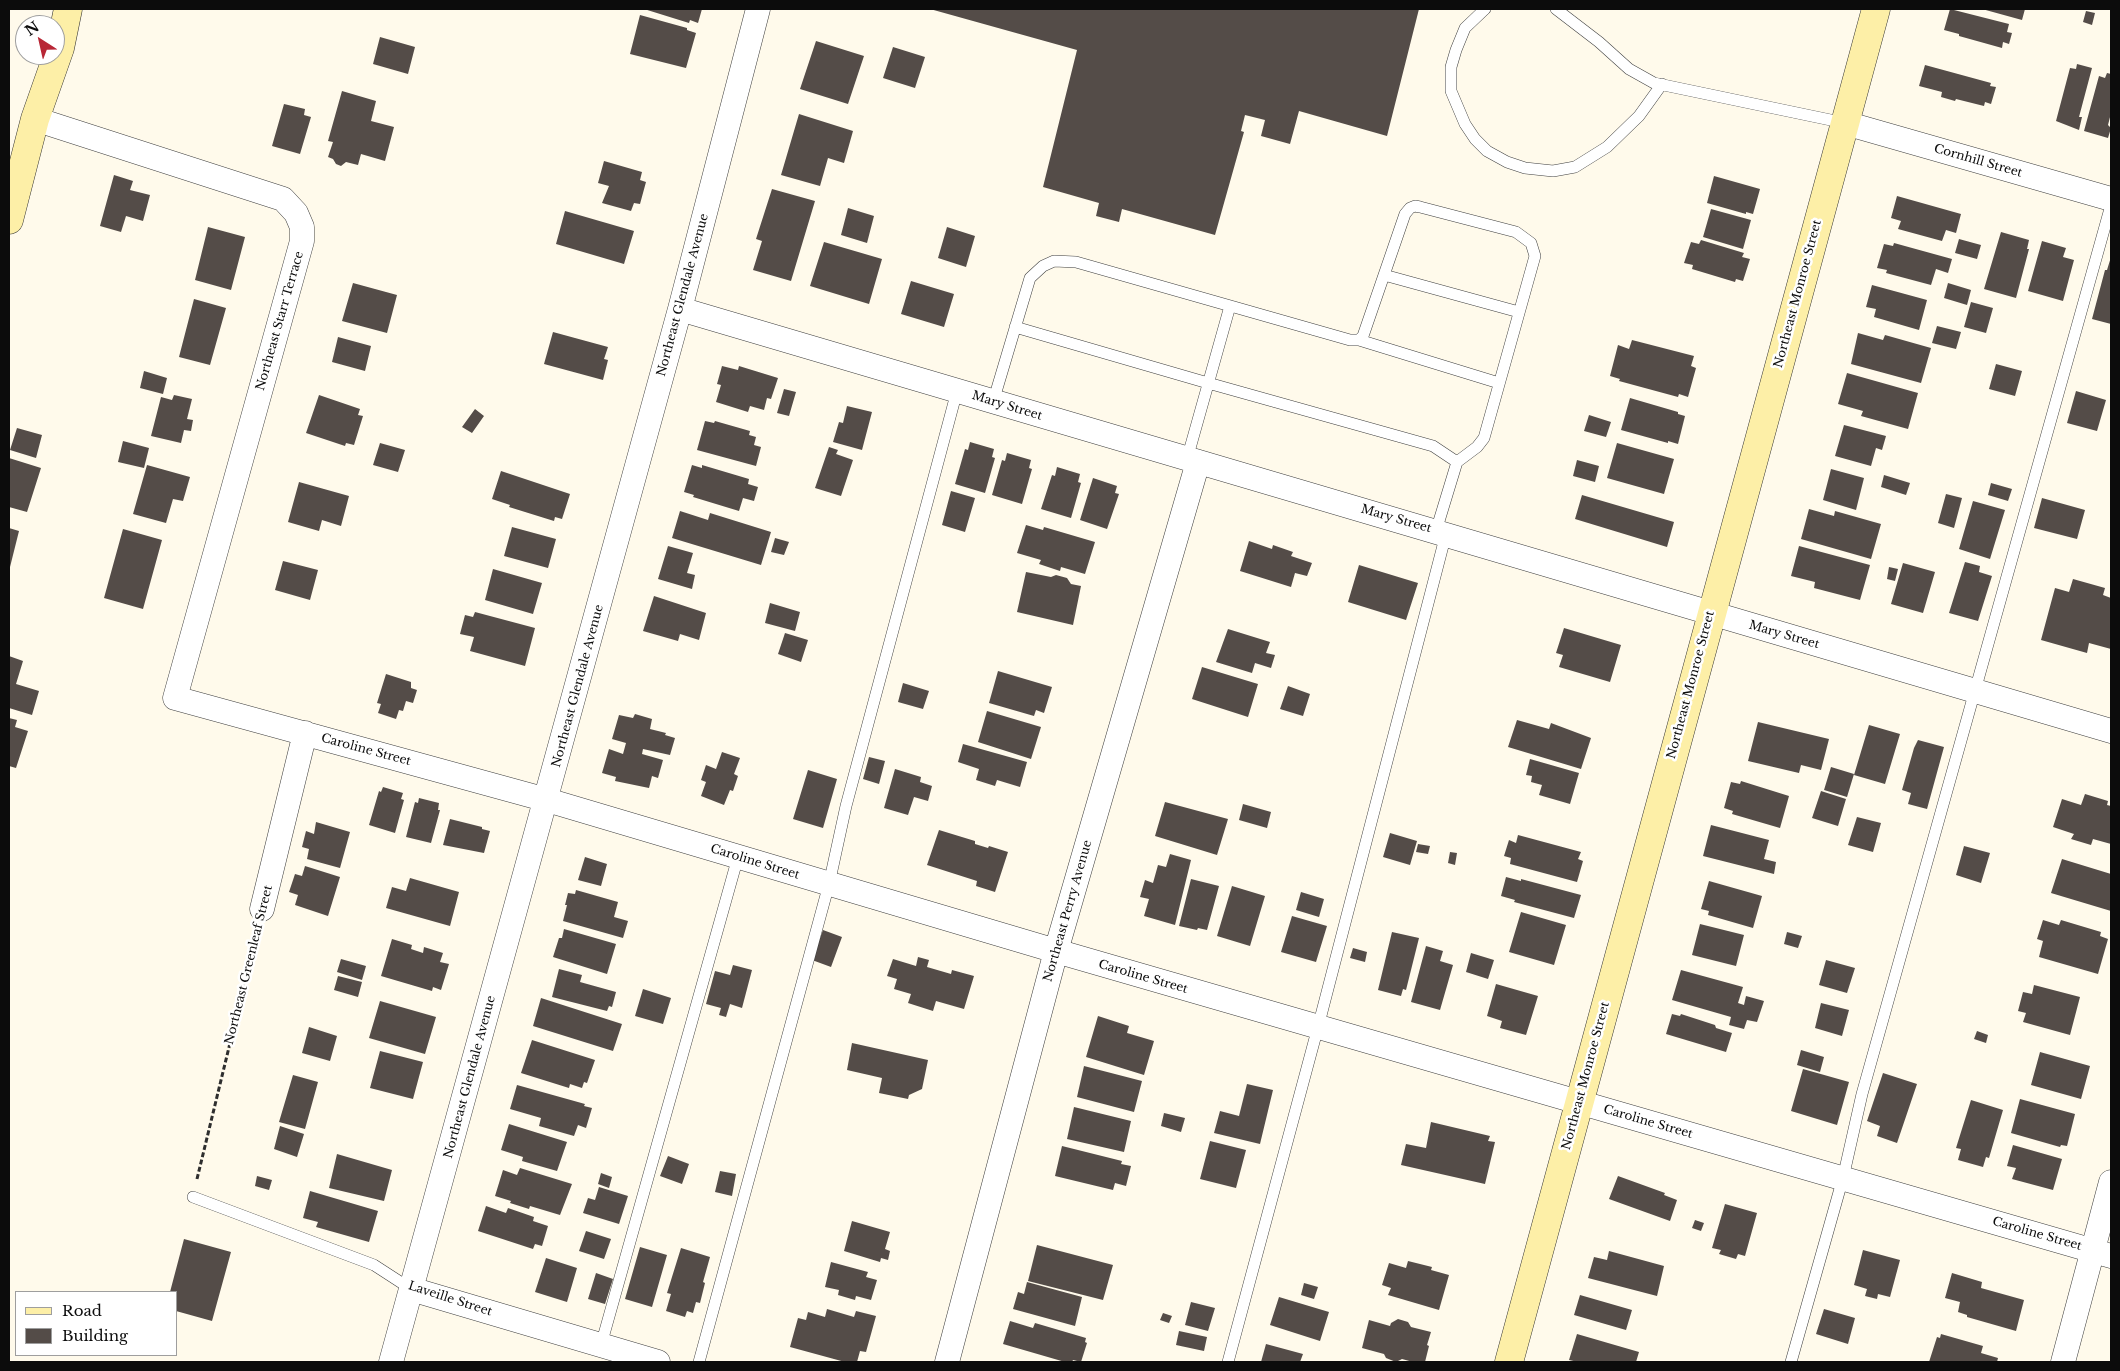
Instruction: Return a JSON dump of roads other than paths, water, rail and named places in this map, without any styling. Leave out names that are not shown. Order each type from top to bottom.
[{"type":"street","points":[[9,220],[35,119],[60,48],[68,9]]},
{"type":"street","name":"Northeast Glendale Avenue","points":[[391,1362],[547,800],[680,309],[758,9]]},
{"type":"street","name":"Northeast Monroe Street","points":[[1509,1362],[1710,614],[1876,9]]},
{"type":"street","name":"Northeast Starr Terrace","points":[[35,119],[282,199],[296,213],[302,226],[302,241],[175,698]]},
{"type":"street","name":"Cornhill Street","points":[[1845,123],[2111,199]]},
{"type":"street","name":"Mary Street","points":[[680,309],[2111,731]]},
{"type":"street","name":"Northeast Perry Avenue","points":[[947,1362],[1056,951],[1193,460]]},
{"type":"street","name":"Caroline Street","points":[[175,698],[547,800],[1056,951],[2102,1253]]},
{"type":"street","name":"Northeast Greenleaf Street","points":[[262,908],[305,733]]},
{"type":"street","points":[[2063,1362],[2102,1253],[2111,1182]]},
{"type":"street","name":"Laveille Street","points":[[411,1289],[658,1362]]},
{"type":"lane","points":[[1485,9],[1465,28],[1451,67],[1451,91],[1465,124],[1476,139],[1487,151],[1507,162],[1525,168],[1553,171],[1575,166],[1607,147],[1639,116],[1662,84]]},
{"type":"lane","points":[[1556,9],[1599,42],[1629,69],[1654,83],[1845,123]]},
{"type":"lane","points":[[1791,1362],[1843,1178],[1862,1094],[2111,205]]},
{"type":"lane","points":[[1228,1362],[1318,1027],[1457,462],[1477,447],[1484,438],[1535,256],[1534,248],[1527,238],[1516,232],[1414,206],[1405,214],[1366,330],[1359,340]]},
{"type":"lane","points":[[993,402],[1030,278],[1043,266],[1063,260],[1076,262],[1350,340],[1359,340],[1499,383]]},
{"type":"lane","points":[[1384,275],[1519,312]]},
{"type":"lane","points":[[1193,460],[1208,384],[1230,306]]},
{"type":"lane","points":[[1015,327],[1208,384],[1433,446],[1457,462]]},
{"type":"lane","points":[[698,1362],[829,884],[846,806],[958,391]]},
{"type":"lane","points":[[601,1345],[738,857]]},
{"type":"lane","name":"Laveille Street","points":[[193,1197],[374,1265],[411,1289]]}]
